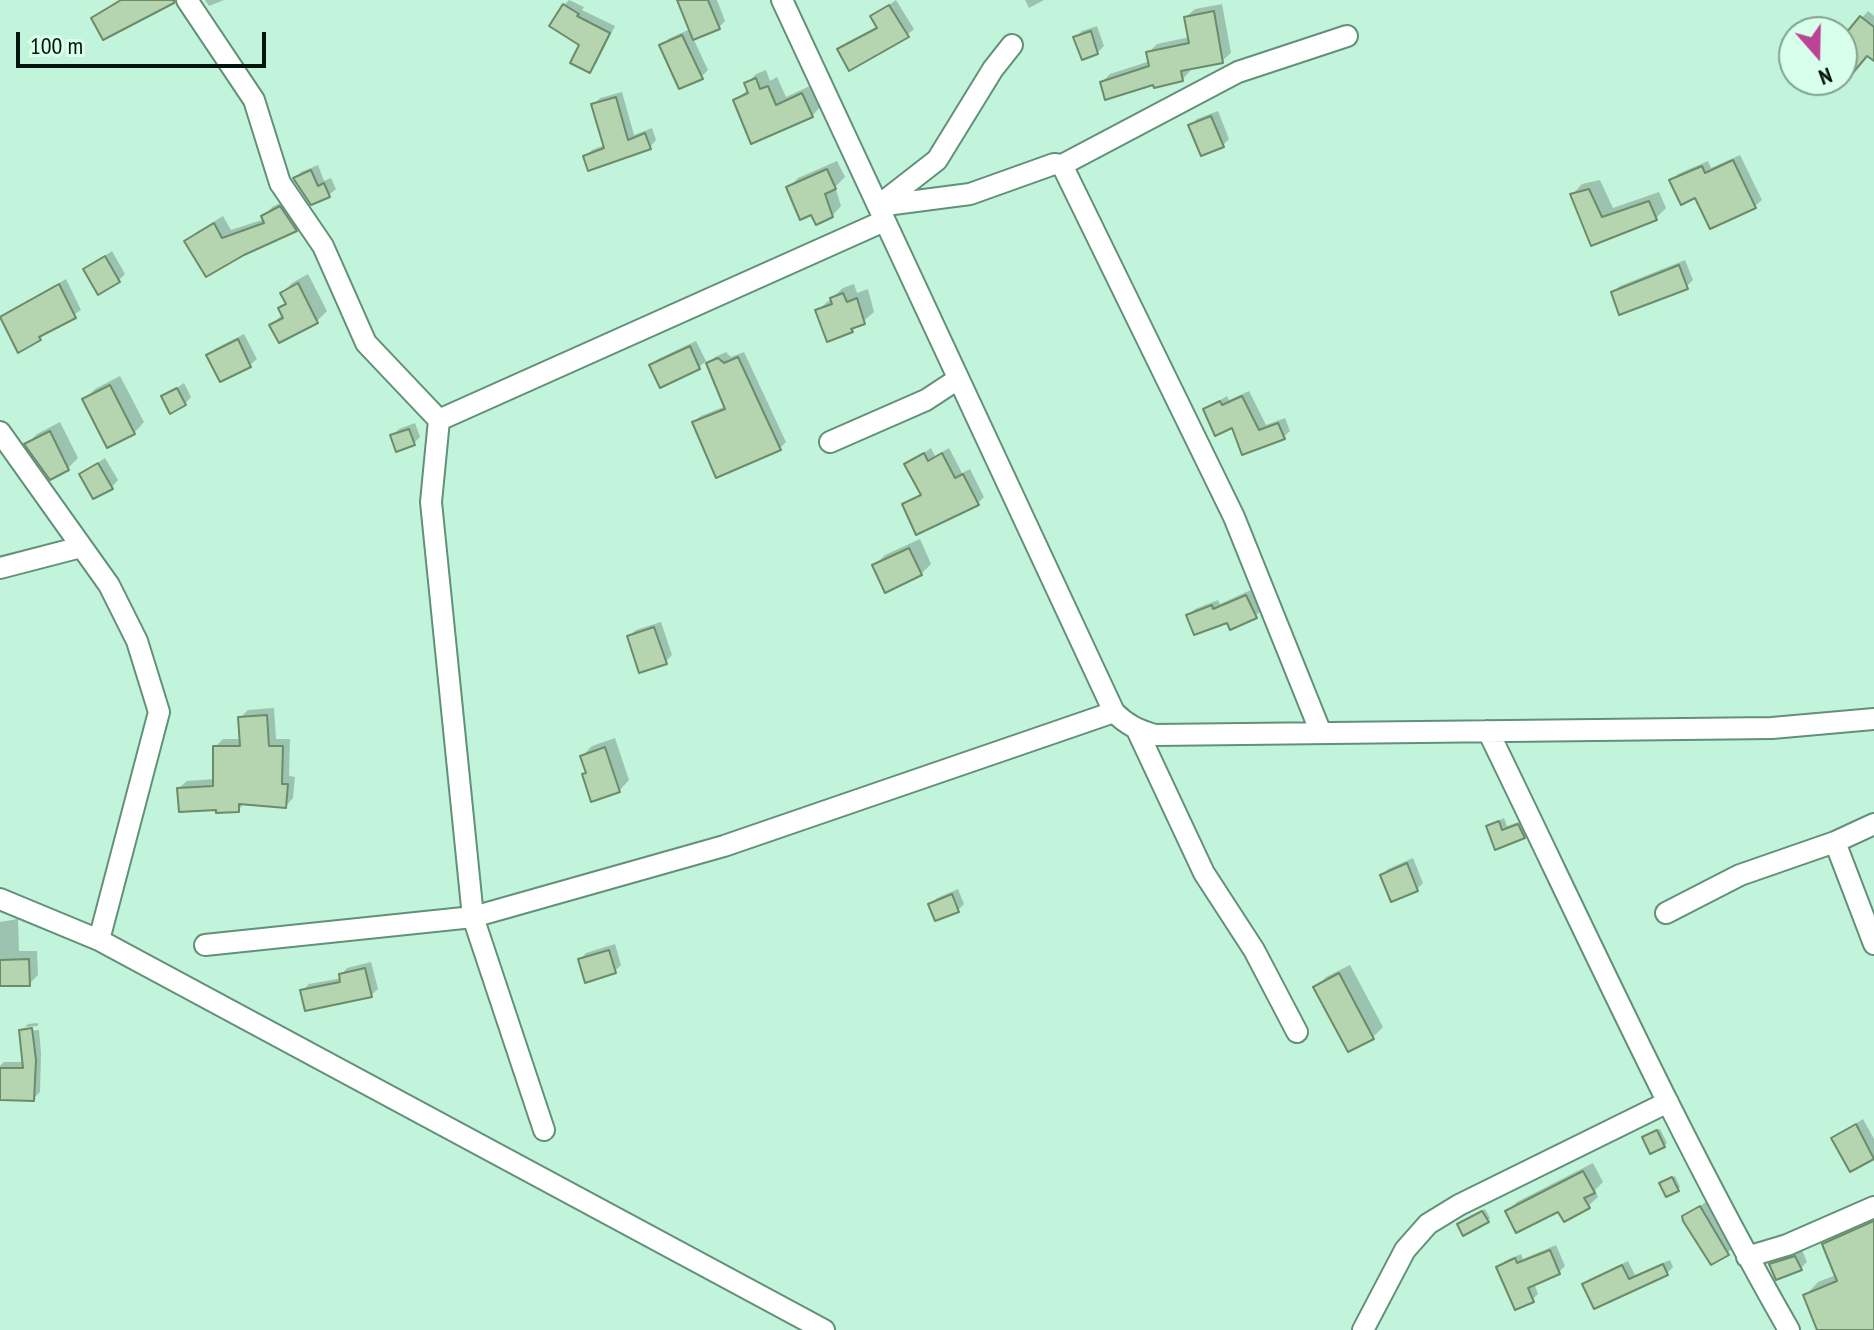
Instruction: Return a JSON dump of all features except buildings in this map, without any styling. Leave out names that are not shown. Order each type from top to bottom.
[{"type":"street","points":[[187,0],[254,100],[280,183],[323,246],[366,343],[439,420],[431,502],[473,917],[544,1130]]},
{"type":"street","points":[[782,0],[1114,712],[1137,730],[1155,735],[1772,728],[1874,719]]},
{"type":"street","points":[[439,420],[881,213],[970,194],[1054,164],[1062,165],[1238,72],[1347,36]]},
{"type":"street","points":[[881,213],[937,160],[993,69],[1012,45]]},
{"type":"street","points":[[1062,165],[1234,517],[1321,733]]},
{"type":"street","points":[[830,442],[926,400],[958,379]]},
{"type":"street","points":[[0,432],[109,585],[137,641],[159,712],[99,940]]},
{"type":"street","points":[[0,568],[81,547]]},
{"type":"street","points":[[205,945],[473,917],[724,846],[1114,712]]},
{"type":"street","points":[[1137,730],[1204,873],[1254,950],[1297,1032]]},
{"type":"street","points":[[1488,731],[1668,1102],[1747,1257],[1789,1330]]},
{"type":"street","points":[[1666,913],[1740,875],[1835,842],[1874,824]]},
{"type":"street","points":[[1835,842],[1874,944]]},
{"type":"street","points":[[0,899],[99,940],[824,1330]]},
{"type":"street","points":[[1363,1330],[1405,1250],[1428,1224],[1459,1205],[1668,1102]]},
{"type":"street","points":[[1747,1257],[1787,1245],[1874,1207]]}]
